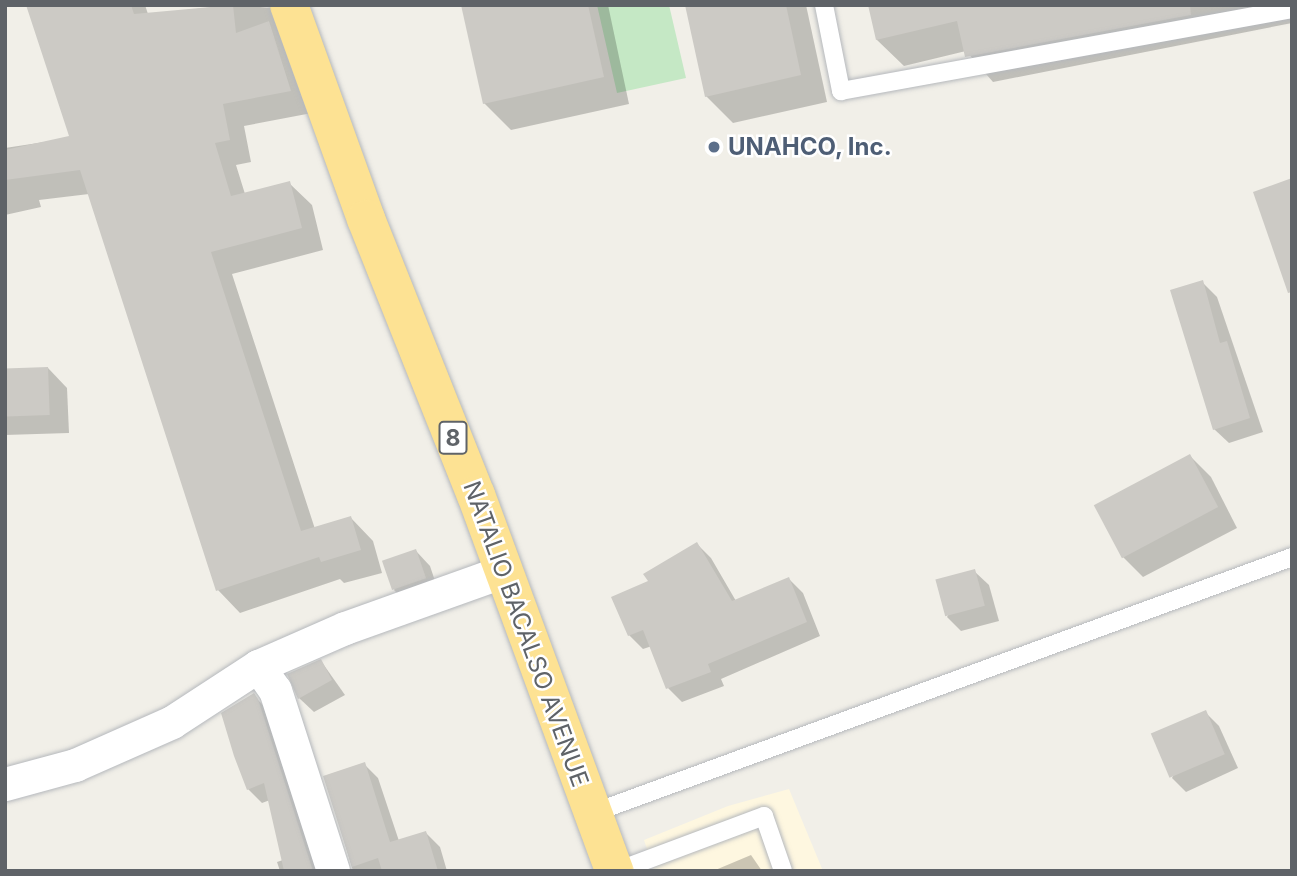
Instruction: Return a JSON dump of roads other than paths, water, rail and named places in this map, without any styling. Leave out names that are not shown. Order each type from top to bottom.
[{"type":"highway","name":"NATALIO BACALSO AVENUE","points":[[299,9],[366,219],[616,871]]},
{"type":"street","points":[[5,784],[75,765],[172,722],[258,666],[345,628],[503,571]]},
{"type":"street","points":[[258,666],[275,690],[333,871]]},
{"type":"lane","points":[[824,5],[841,91],[1292,9]]},
{"type":"lane","points":[[593,813],[1292,557]]},
{"type":"lane","points":[[616,871],[764,816],[783,871]]},
{"type":"place","name":"UNAHCO, Inc.","points":[[714,147]]}]
